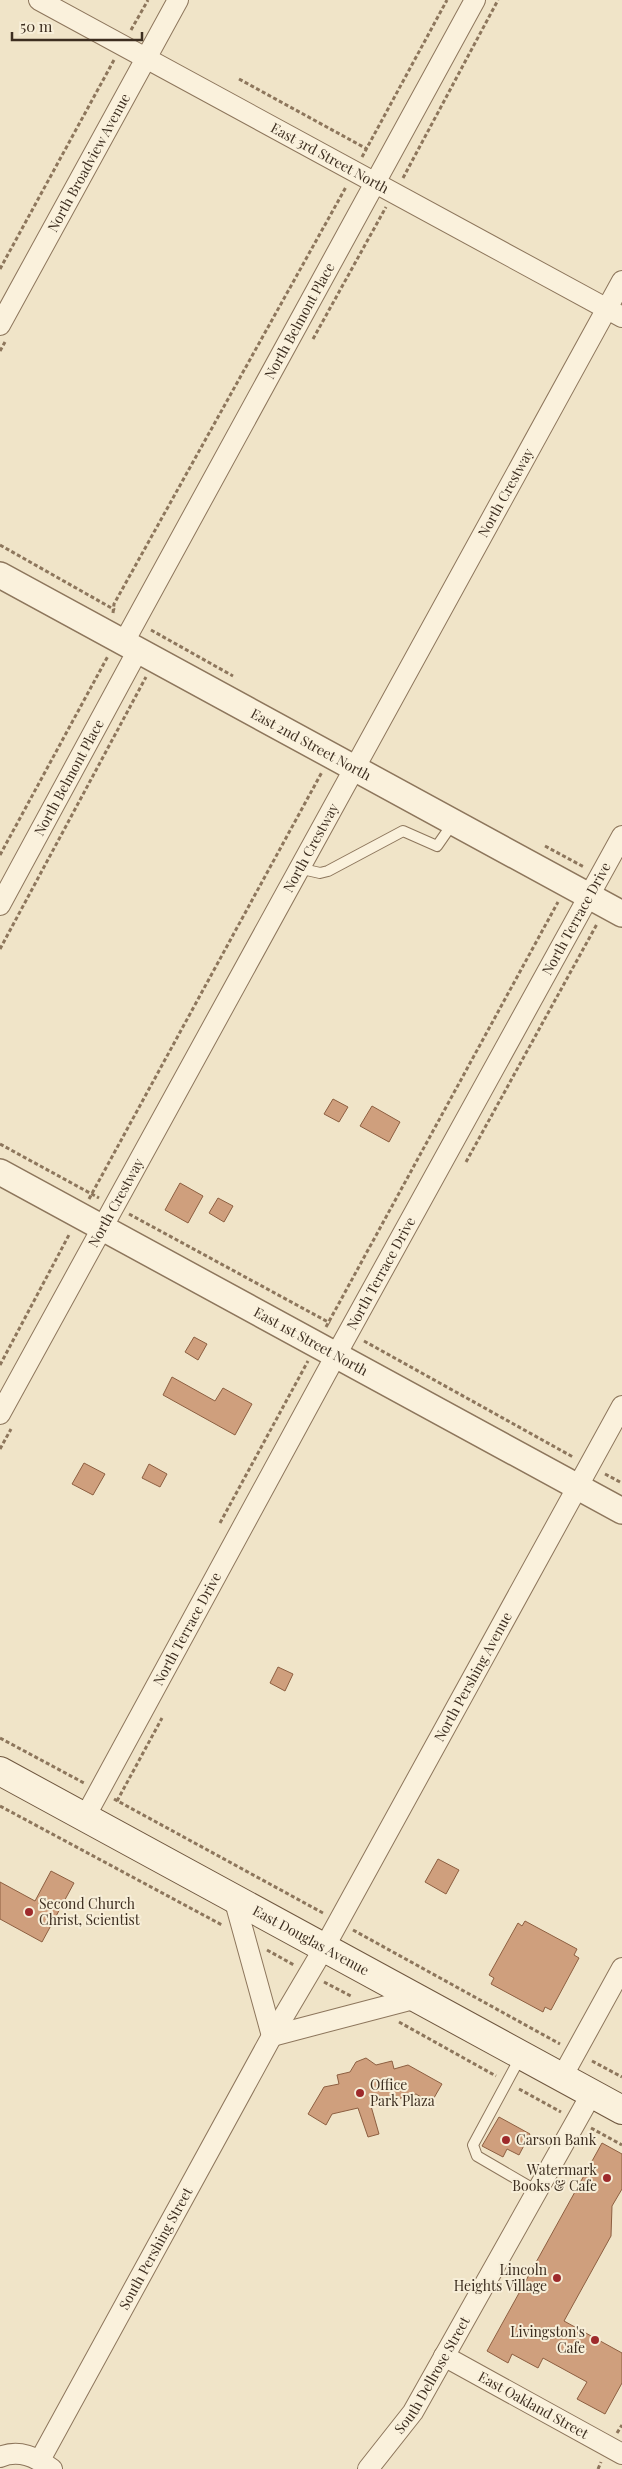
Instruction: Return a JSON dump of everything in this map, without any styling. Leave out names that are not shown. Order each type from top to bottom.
[{"type":"main road","name":"East Douglas Avenue","points":[[0,1771],[622,2110]]},
{"type":"street","name":"East 3rd Street North","points":[[39,0],[614,313]]},
{"type":"street","name":"North Broadview Avenue","points":[[0,325],[178,0]]},
{"type":"street","name":"North Belmont Place","points":[[0,905],[375,182],[475,0]]},
{"type":"street","name":"North Crestway","points":[[0,1414],[353,767],[614,313],[622,281]]},
{"type":"street","name":"East 2nd Street North","points":[[0,575],[139,639],[331,755],[454,822],[594,890]]},
{"type":"street","name":"North Terrace Drive","points":[[85,1817],[326,1350],[348,1332],[594,890],[622,836]]},
{"type":"street","name":"East 1st Street North","points":[[0,1172],[622,1511]]},
{"type":"street","name":"North Pershing Avenue","points":[[324,1948],[622,1406]]},
{"type":"street","points":[[234,1898],[272,2036],[417,1998]]},
{"type":"street","name":"South Pershing Street","points":[[46,2464],[272,2036],[324,1948]]},
{"type":"street","points":[[562,2077],[622,1968]]},
{"type":"street","name":"South Dellrose Street","points":[[368,2469],[413,2412],[592,2093]]},
{"type":"street","name":"East Oakland Street","points":[[444,2356],[622,2454]]},
{"type":"street","points":[[0,2457],[24,2454],[46,2464]]},
{"type":"lane","points":[[298,868],[320,873],[328,872],[404,831],[438,846],[454,822]]},
{"type":"lane","points":[[521,2055],[473,2145],[477,2156],[537,2191]]},
{"type":"path","points":[[0,269],[148,0]]},
{"type":"path","points":[[312,340],[498,0]]},
{"type":"path","points":[[240,79],[367,149]]},
{"type":"path","points":[[0,546],[139,639],[237,678]]},
{"type":"path","points":[[139,639],[155,622]]},
{"type":"path","points":[[0,949],[146,678],[139,639]]},
{"type":"path","points":[[0,1365],[331,755]]},
{"type":"path","points":[[536,841],[594,890]]},
{"type":"path","points":[[462,1168],[594,890]]},
{"type":"path","points":[[220,1523],[326,1350],[329,1322],[594,890]]},
{"type":"path","points":[[0,1144],[622,1483]]},
{"type":"path","points":[[363,1347],[371,1333]]},
{"type":"path","points":[[0,1738],[622,2077]]},
{"type":"building","points":[[333,1099],[348,1107],[339,1122],[324,1114]]},
{"type":"building","points":[[372,1106],[400,1122],[389,1142],[360,1126]]},
{"type":"building","points":[[180,1183],[203,1196],[188,1223],[165,1210]]},
{"type":"building","points":[[218,1198],[233,1206],[224,1222],[209,1213]]},
{"type":"building","points":[[194,1337],[207,1344],[198,1360],[185,1352]]},
{"type":"building","points":[[172,1377],[215,1401],[223,1388],[252,1404],[235,1435],[163,1395]]},
{"type":"building","points":[[84,1463],[105,1474],[93,1495],[72,1484]]},
{"type":"building","points":[[149,1464],[167,1474],[160,1487],[142,1478]]},
{"type":"building","points":[[278,1667],[293,1674],[285,1691],[270,1683]]},
{"type":"building","points":[[438,1859],[459,1870],[446,1894],[425,1882]]},
{"type":"building","name":"Second Church Christ, Scientist","points":[[51,1871],[74,1883],[42,1942],[0,1919],[0,1882],[35,1901]]},
{"type":"building","points":[[525,1921],[577,1949],[574,1955],[579,1958],[551,2010],[545,2007],[543,2012],[491,1984],[494,1978],[489,1975],[518,1923],[522,1926]]},
{"type":"building","name":"Office Park Plaza","points":[[366,2058],[376,2065],[392,2061],[394,2069],[408,2065],[442,2084],[431,2103],[416,2094],[371,2106],[379,2134],[368,2137],[358,2108],[332,2114],[326,2125],[308,2114],[324,2087],[339,2084],[337,2075],[350,2072],[356,2062]]},
{"type":"building","name":"Carson Bank","points":[[499,2117],[530,2134],[519,2155],[507,2149],[503,2157],[482,2146]]},
{"type":"building","name":"Lincoln Heights Village","points":[[602,2143],[622,2154],[622,2189],[612,2206],[611,2236],[564,2321],[622,2353],[622,2383],[605,2414],[577,2399],[587,2382],[543,2358],[538,2368],[512,2354],[508,2363],[487,2351]]},
{"type":"place","name":"Second Church Christ, Scientist","points":[[29,1912]]},
{"type":"place","name":"Office Park Plaza","points":[[360,2093]]},
{"type":"place","name":"Carson Bank","points":[[506,2140]]},
{"type":"place","name":"Watermark Books & Cafe","points":[[607,2178]]},
{"type":"place","name":"Lincoln Heights Village","points":[[557,2278]]},
{"type":"place","name":"Livingston's Cafe","points":[[595,2340]]}]
